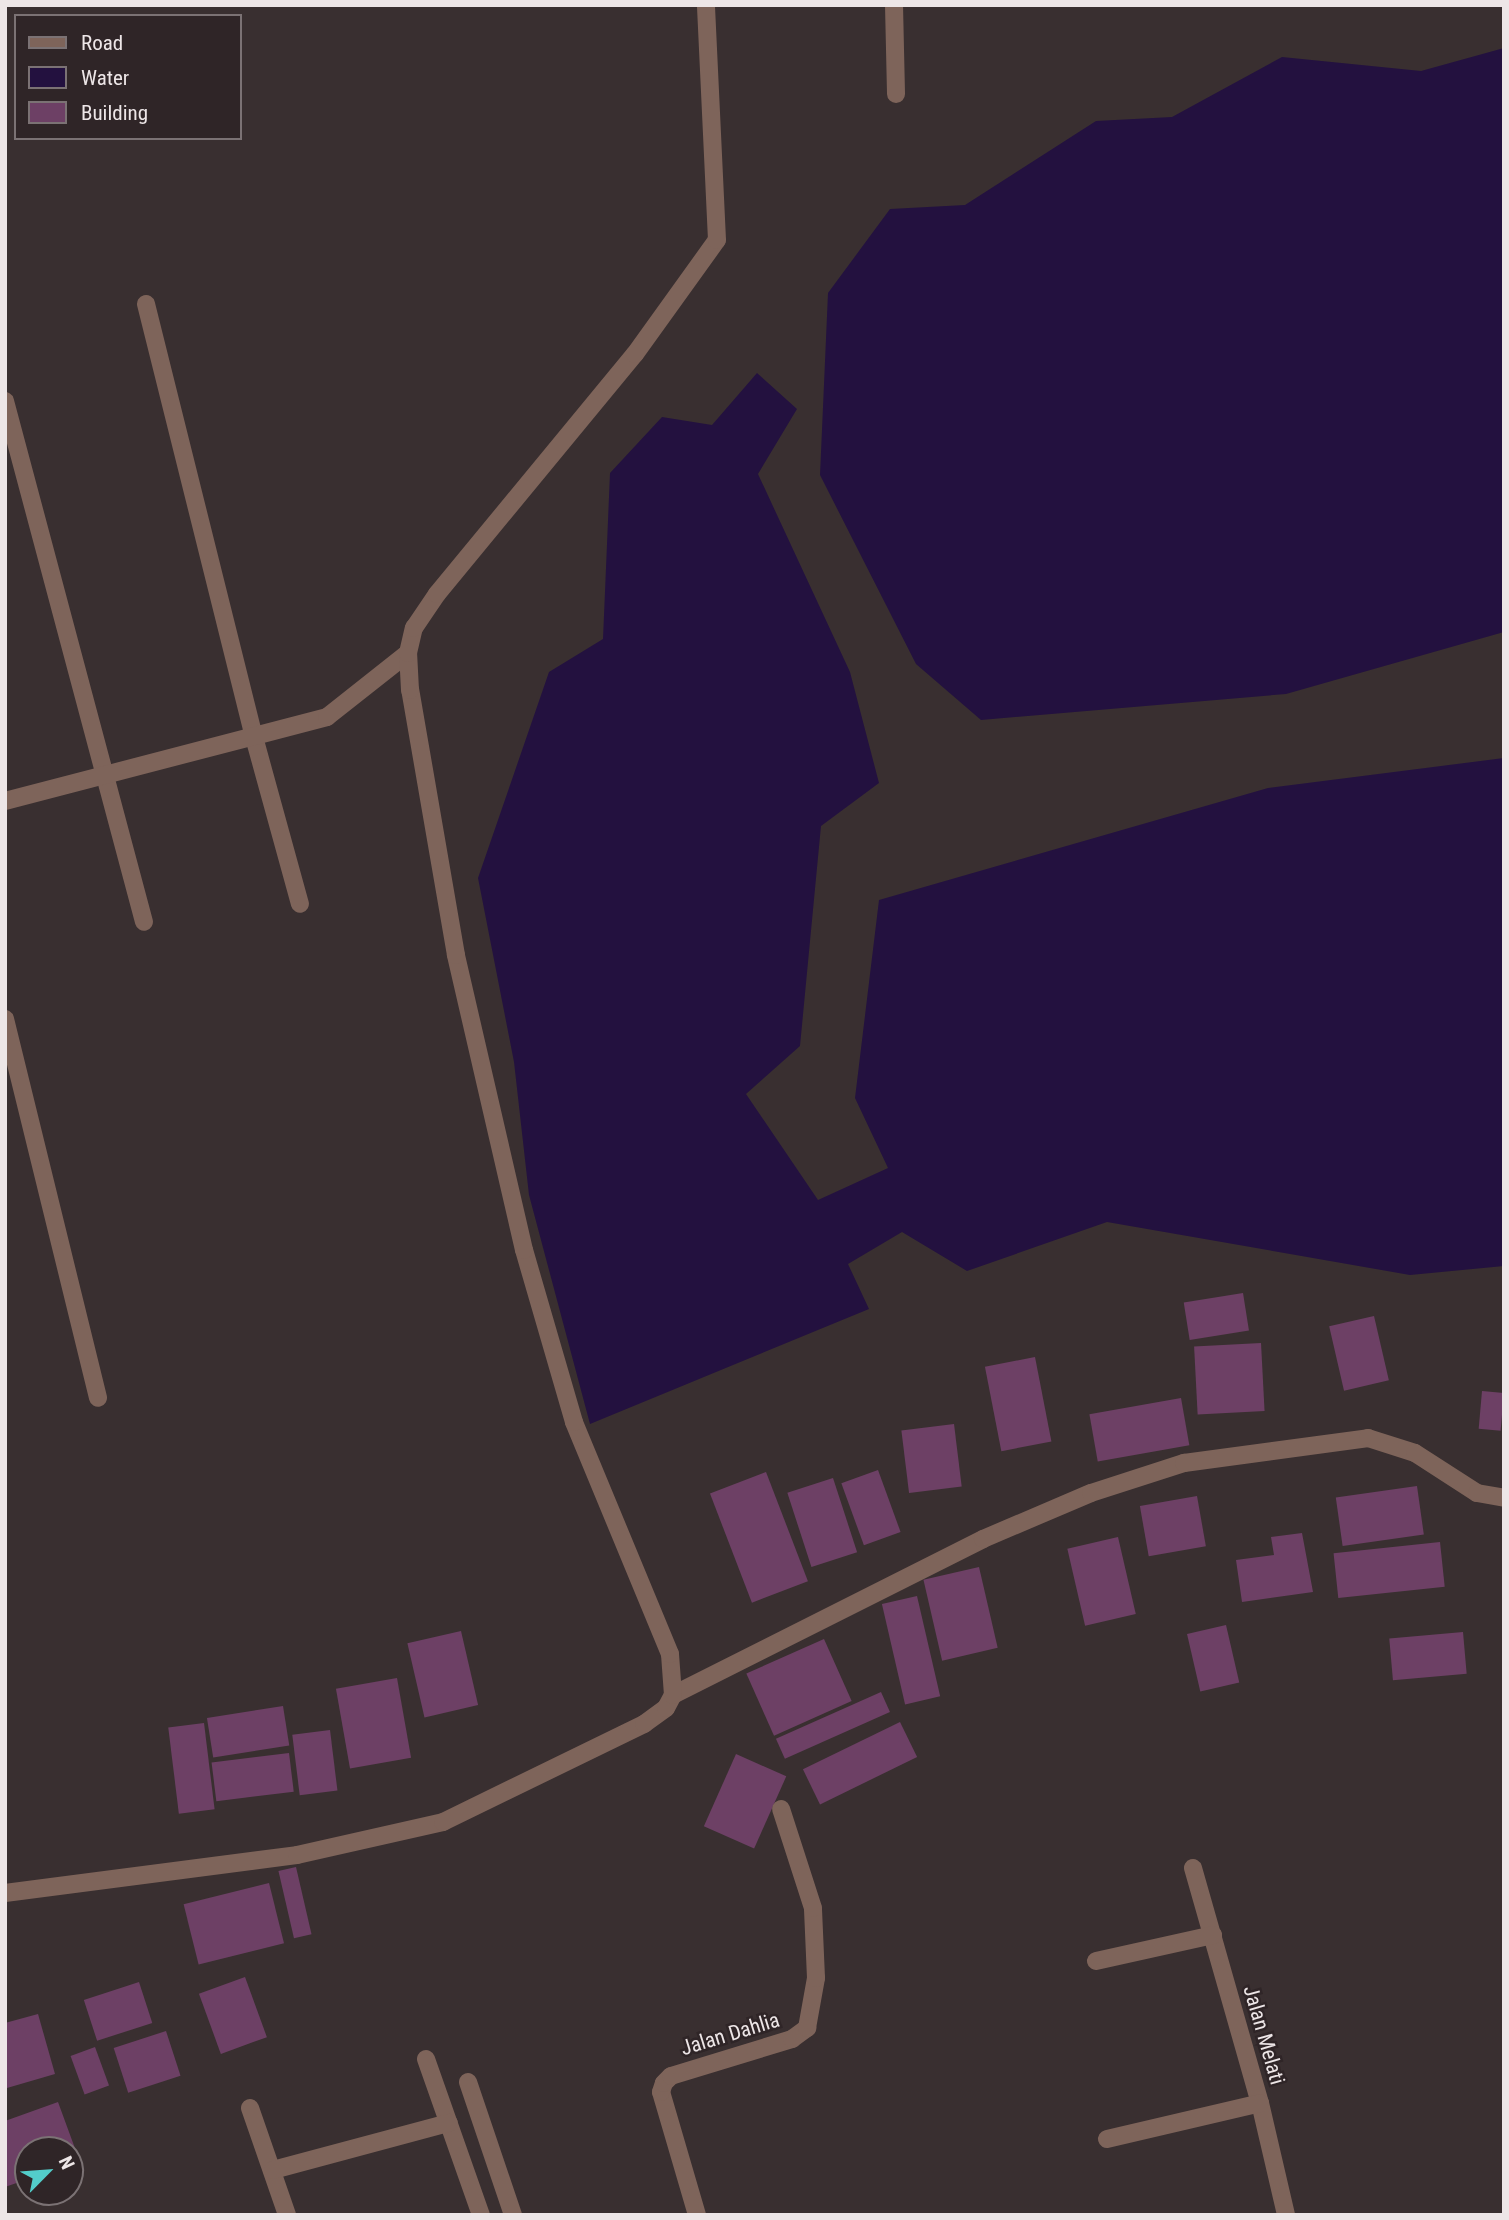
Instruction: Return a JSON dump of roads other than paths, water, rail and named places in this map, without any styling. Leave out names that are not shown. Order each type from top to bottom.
[{"type":"street","points":[[5,1893],[297,1855],[443,1822],[645,1724],[666,1708],[673,1695],[670,1654],[616,1531],[545,1332],[456,955],[410,690],[408,653],[414,628],[438,594],[635,354],[717,240],[706,5]]},
{"type":"street","points":[[894,5],[896,94]]},
{"type":"street","points":[[146,303],[254,737],[300,904]]},
{"type":"street","points":[[5,401],[144,922]]},
{"type":"street","points":[[5,801],[327,718],[408,653]]},
{"type":"street","points":[[5,1019],[98,1398]]},
{"type":"street","points":[[673,1695],[983,1539],[1091,1493],[1184,1463],[1368,1437],[1415,1453],[1477,1493],[1504,1498]]},
{"type":"street","name":"Jalan Dahlia","points":[[696,2215],[661,2092],[664,2082],[671,2076],[792,2039],[807,2028],[816,1978],[813,1908],[781,1810]]},
{"type":"street","name":"Jalan Melati","points":[[1193,1868],[1260,2103],[1286,2215]]},
{"type":"street","points":[[1096,1961],[1213,1935]]},
{"type":"street","points":[[426,2059],[481,2215]]},
{"type":"street","points":[[468,2082],[513,2215]]},
{"type":"street","points":[[1107,2139],[1260,2103]]},
{"type":"street","points":[[250,2108],[287,2215]]},
{"type":"street","points":[[273,2170],[449,2123]]},
{"type":"water","points":[[1504,48],[1504,632],[1286,694],[981,720],[916,664],[820,475],[828,293],[890,209],[965,205],[1096,121],[1172,117],[1282,57],[1421,71]]},
{"type":"water","points":[[757,373],[797,409],[758,474],[850,672],[879,783],[821,826],[800,1046],[746,1094],[818,1200],[888,1168],[855,1098],[879,900],[1268,788],[1504,758],[1504,1266],[1410,1275],[1107,1222],[967,1271],[902,1232],[848,1264],[869,1309],[590,1424],[529,1195],[514,1062],[478,878],[549,672],[603,639],[610,473],[662,417],[712,425]]}]
